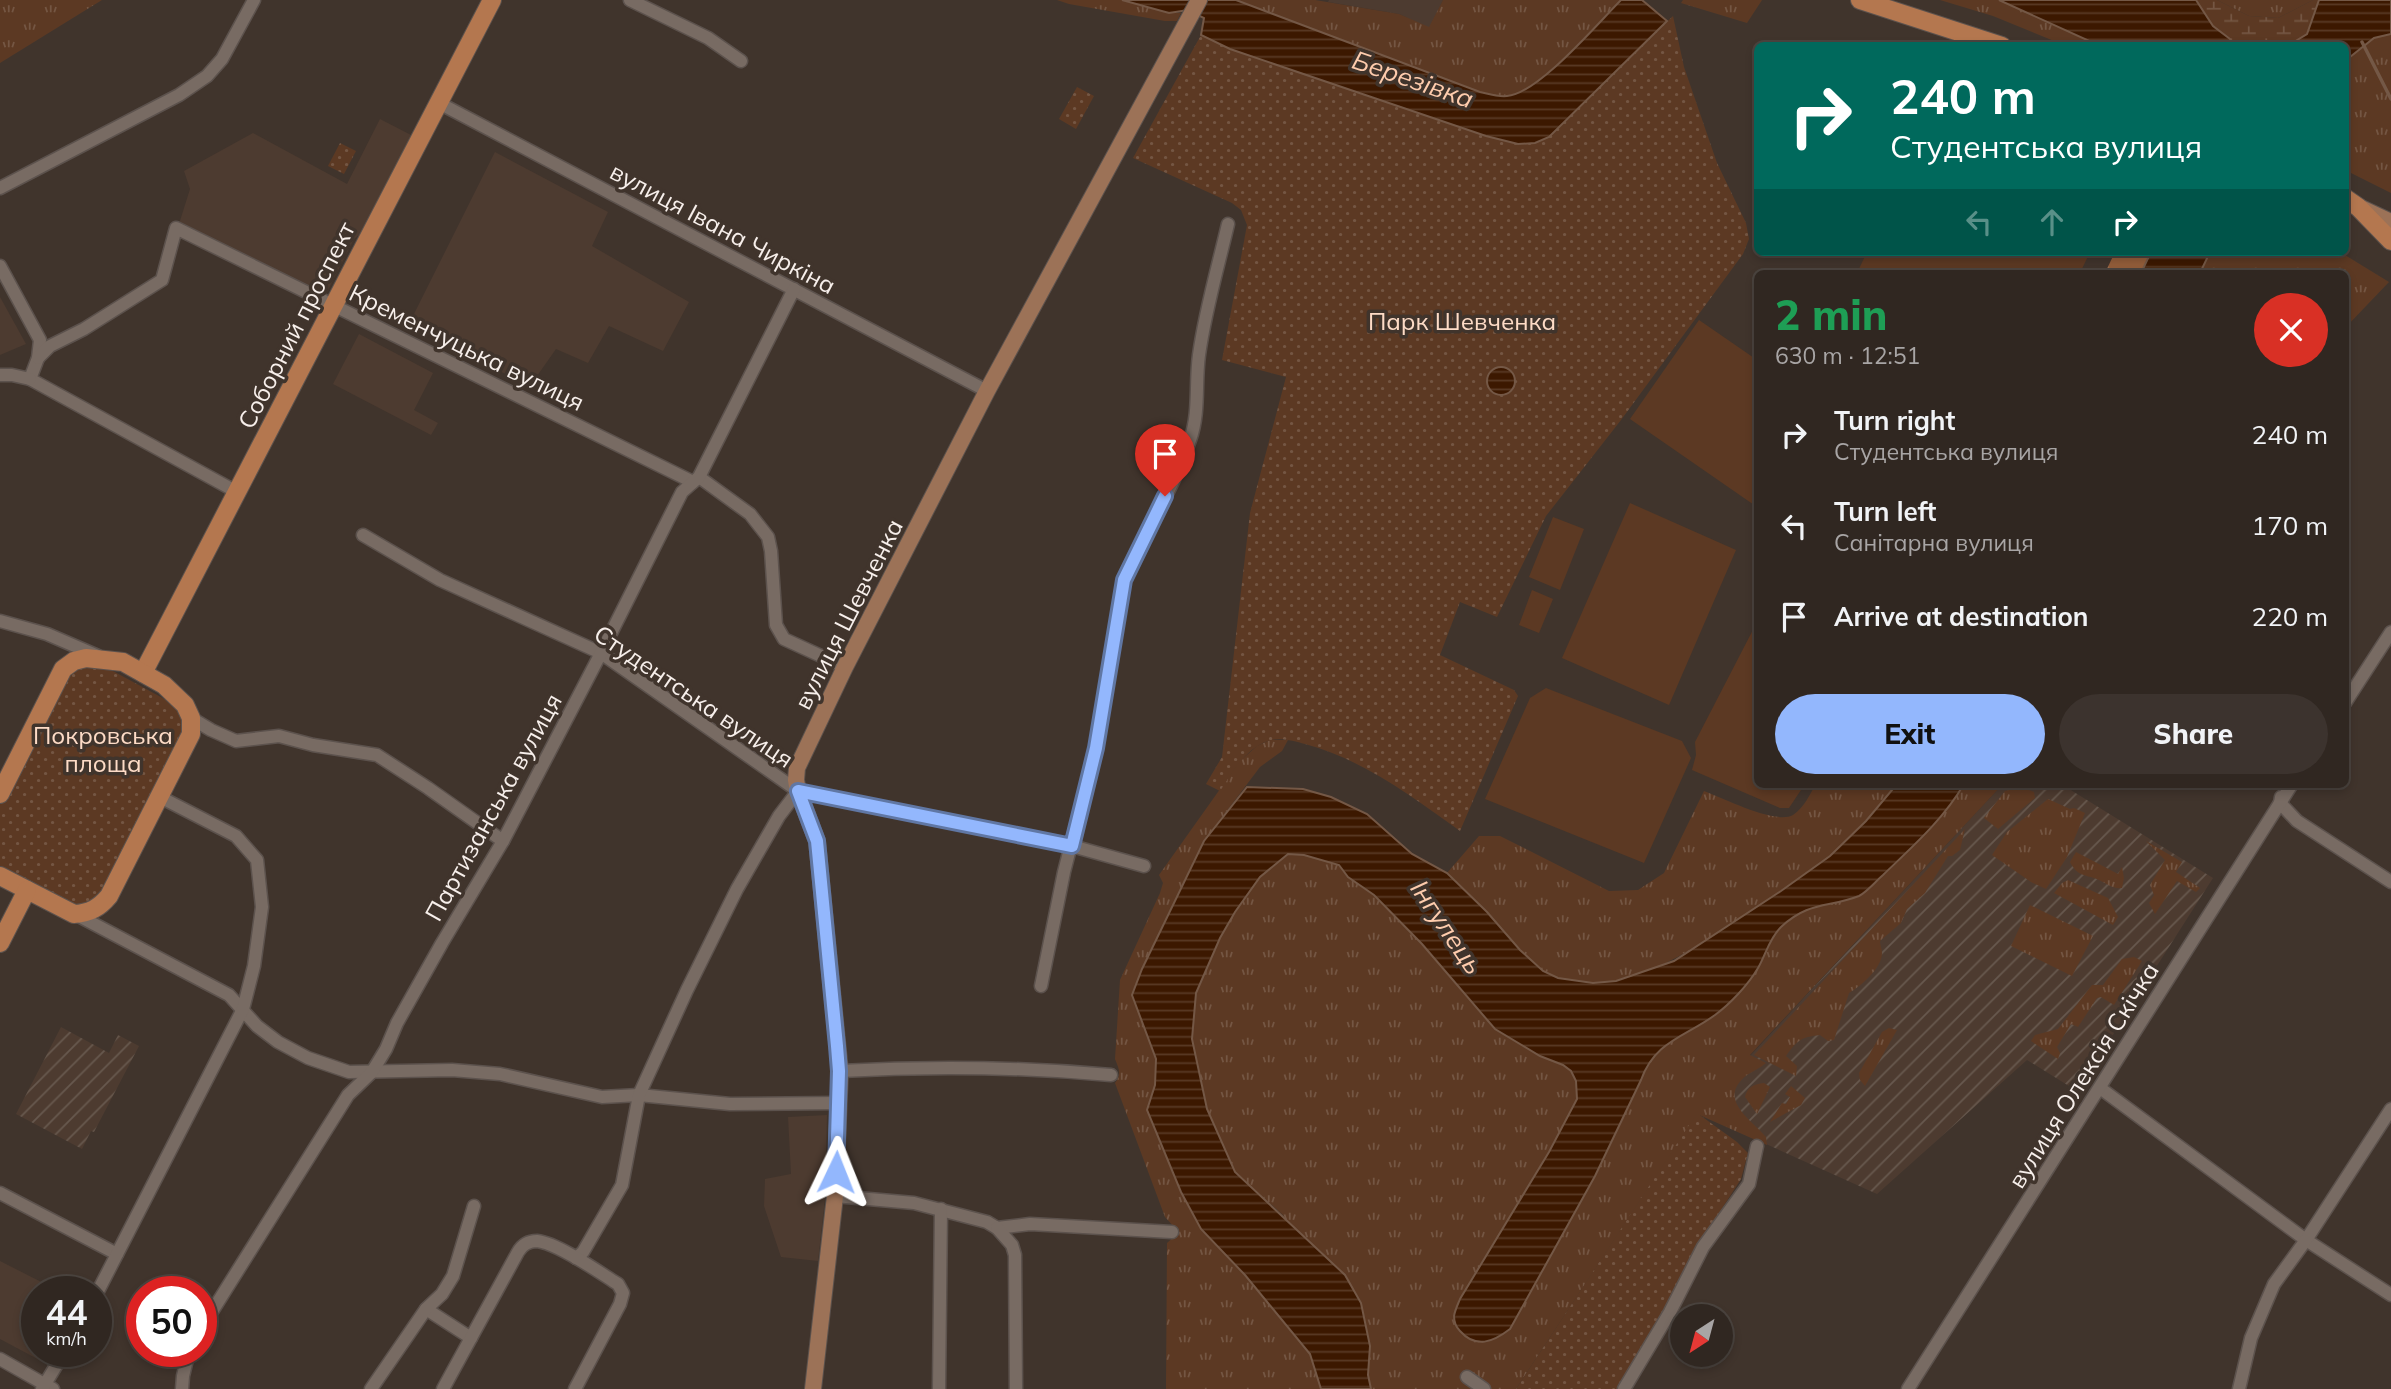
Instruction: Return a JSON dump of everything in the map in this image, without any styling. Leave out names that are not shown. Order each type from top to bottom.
[{"type":"highway","name":"Соборний проспект","points":[[143,673],[492,0]]},
{"type":"highway","points":[[1860,0],[1990,42]]},
{"type":"highway","points":[[2352,202],[2391,241]]},
{"type":"highway","points":[[0,794],[63,670],[74,661],[86,658],[123,662],[164,685],[185,705],[191,718],[191,734],[110,896],[101,906],[87,913],[74,914],[0,876]]},
{"type":"highway","points":[[0,943],[27,890]]},
{"type":"main road","name":"вулиця Шевченка","points":[[798,791],[797,768],[845,667],[987,391],[1196,7]]},
{"type":"main road","points":[[2352,202],[2391,222]]},
{"type":"main road","points":[[798,791],[817,841],[839,1071],[835,1196],[813,1389]]},
{"type":"street","points":[[0,188],[179,95],[207,76],[222,58],[254,0]]},
{"type":"street","points":[[630,0],[708,38],[741,61]]},
{"type":"street","name":"вулиця Івана Чиркіна","points":[[439,103],[987,391]]},
{"type":"street","points":[[1041,986],[1064,872],[1096,748],[1124,580],[1191,439],[1196,413],[1198,356],[1228,224]]},
{"type":"street","name":"Кременчуцька вулиця","points":[[38,358],[50,346],[84,329],[162,280],[176,228],[696,480],[750,514],[768,537],[776,625],[784,639],[845,667]]},
{"type":"street","points":[[0,266],[40,340],[38,358],[30,379]]},
{"type":"street","name":"Партизанська вулиця","points":[[217,1304],[348,1095],[372,1072],[442,943],[503,841],[682,492],[696,480],[794,289]]},
{"type":"street","points":[[0,376],[12,375],[30,379],[237,492]]},
{"type":"street","name":"Студентська вулиця","points":[[363,535],[440,580],[601,653],[798,791],[1072,846],[1144,866]]},
{"type":"street","points":[[0,621],[47,634],[105,659]]},
{"type":"street","points":[[2349,697],[2391,632]]},
{"type":"street","points":[[191,718],[236,741],[279,736],[313,745],[377,755],[503,841]]},
{"type":"street","points":[[2284,788],[2280,803],[2297,821],[2391,882]]},
{"type":"street","name":"вулиця Олексія Скічка","points":[[1908,1389],[2289,788]]},
{"type":"street","name":"вулиця Шевченка","points":[[576,1258],[583,1252],[622,1185],[639,1095],[687,990],[737,889],[779,816],[798,791]]},
{"type":"street","points":[[106,1276],[243,1009],[254,966],[262,907],[257,860],[236,836],[160,797]]},
{"type":"street","points":[[74,914],[229,995],[257,1027],[278,1042],[307,1058],[349,1072],[452,1070],[500,1074],[602,1097],[639,1095],[730,1104],[838,1103]]},
{"type":"street","points":[[839,1071],[918,1067],[1024,1068],[1111,1075]]},
{"type":"street","points":[[2100,1088],[2306,1240],[2391,1295]]},
{"type":"street","points":[[2239,1389],[2251,1338],[2274,1284],[2306,1240],[2391,1109]]},
{"type":"street","points":[[1624,1389],[1670,1312],[1703,1247],[1749,1184],[1757,1146]]},
{"type":"street","points":[[0,1193],[117,1254]]},
{"type":"street","points":[[835,1196],[914,1203],[987,1222],[997,1228],[1012,1245],[1015,1255],[1017,1389]]},
{"type":"street","points":[[371,1389],[426,1309],[442,1294],[453,1276],[474,1206]]},
{"type":"street","points":[[939,1389],[941,1209]]},
{"type":"street","points":[[997,1228],[1030,1224],[1172,1232]]},
{"type":"street","points":[[443,1389],[518,1252],[532,1241],[576,1258],[618,1284],[623,1293],[620,1304],[575,1389]]},
{"type":"street","points":[[426,1309],[471,1338]]},
{"type":"street","points":[[0,1359],[47,1387],[57,1367]]},
{"type":"street","points":[[182,1389],[185,1367]]},
{"type":"street","points":[[1467,1377],[1484,1389]]},
{"type":"shaded area","points":[[1443,0],[1429,28],[1399,14],[1328,2]]},
{"type":"shaded area","points":[[380,119],[411,135],[363,232],[354,239],[326,294],[179,224],[190,189],[184,171],[253,133],[347,184]]},
{"type":"shaded area","points":[[495,152],[608,212],[592,246],[689,302],[663,351],[609,326],[588,363],[556,349],[530,386],[408,326]]},
{"type":"shaded area","points":[[0,297],[26,344],[0,355]]},
{"type":"shaded area","points":[[359,334],[433,373],[414,410],[438,423],[431,435],[333,384]]},
{"type":"shaded area","points":[[1999,788],[2067,788],[2213,878],[2077,1091],[2027,1060],[1877,1194],[1697,1113]]},
{"type":"shaded area","points":[[61,1027],[109,1053],[118,1035],[139,1046],[94,1132],[91,1131],[82,1149],[16,1114]]},
{"type":"shaded area","points":[[827,1115],[825,1199],[818,1261],[781,1257],[764,1206],[765,1179],[791,1174],[788,1117]]},
{"type":"shaded area","points":[[0,1261],[30,1276],[21,1276],[21,1350],[0,1339]]},
{"type":"green space","points":[[0,0],[102,0],[0,63]]},
{"type":"green space","points":[[1057,0],[1122,0],[1169,13],[1181,13],[1177,21],[1165,21]]},
{"type":"green space","points":[[1236,0],[1315,0],[1399,14],[1429,27],[1443,0],[1621,0],[1550,71],[1520,92],[1504,96],[1480,92]]},
{"type":"green space","points":[[1683,0],[1762,0],[1747,23],[1681,3]]},
{"type":"green space","points":[[1940,0],[1999,0],[2091,42],[2057,42],[1993,16]]},
{"type":"green space","points":[[2196,0],[2217,0],[2249,16],[2278,18],[2313,0],[2319,0],[2307,34],[2295,42],[2230,42],[2213,26]]},
{"type":"green space","points":[[2217,0],[2313,0],[2278,18],[2249,16]]},
{"type":"green space","name":"Парк Шевченка","points":[[1673,16],[1684,67],[1717,163],[1746,223],[1749,239],[1743,254],[1621,420],[1546,516],[1497,617],[1460,602],[1440,655],[1514,690],[1518,696],[1460,831],[1367,769],[1327,751],[1282,739],[1272,740],[1253,750],[1240,762],[1220,791],[1206,784],[1222,757],[1250,513],[1286,377],[1222,360],[1247,225],[1241,210],[1232,203],[1133,158],[1201,35],[1230,49],[1486,136],[1549,137]]},
{"type":"green space","points":[[2391,34],[2391,193],[2349,172],[2349,58],[2374,38]]},
{"type":"green space","points":[[1077,87],[1094,96],[1076,129],[1059,119]]},
{"type":"green space","points":[[340,143],[356,151],[344,174],[328,166]]},
{"type":"green space","points":[[1865,256],[2088,256],[2081,270],[1858,270]]},
{"type":"green space","points":[[2113,256],[2149,256],[2142,270],[2106,270]]},
{"type":"green space","points":[[2208,256],[2347,256],[2389,282],[2349,324],[2349,270],[2201,270]]},
{"type":"green space","points":[[1699,320],[1754,358],[1754,505],[1630,419]]},
{"type":"green space","points":[[1630,503],[1736,550],[1669,705],[1562,658]]},
{"type":"green space","points":[[1553,517],[1584,529],[1560,590],[1529,577]]},
{"type":"green space","points":[[1532,590],[1553,599],[1539,633],[1519,625]]},
{"type":"green space","points":[[1754,628],[1754,788],[1802,788],[1789,808],[1780,808],[1692,770],[1696,755],[1695,742]]},
{"type":"green space","name":"Покровська площа","points":[[84,663],[100,664],[181,708],[186,737],[105,893],[90,904],[72,907],[0,870],[0,804],[65,673]]},
{"type":"green space","points":[[1546,688],[1682,741],[1691,758],[1644,863],[1485,799],[1530,698]]},
{"type":"green space","points":[[1270,740],[1288,740],[1282,751],[1260,767],[1204,841],[1132,995],[1156,1059],[1155,1085],[1147,1110],[1181,1192],[1201,1229],[1245,1275],[1310,1354],[1321,1389],[1166,1389],[1167,1243],[1176,1235],[1176,1229],[1165,1217],[1115,1083],[1119,1074],[1115,1059],[1120,980],[1160,893],[1163,883],[1159,875],[1240,761],[1257,746]]},
{"type":"green space","points":[[1814,788],[1894,788],[1849,838],[1803,876],[1686,952],[1636,976],[1610,982],[1585,983],[1548,974],[1520,951],[1484,909],[1447,873],[1479,836],[1500,836],[1609,891],[1638,890],[1664,873],[1704,791],[1762,814],[1785,817],[1793,815]]},
{"type":"green space","points":[[1962,788],[1999,788],[1750,1055],[1766,1063],[1738,1084],[1735,1100],[1745,1116],[1766,1137],[1767,1145],[1697,1114],[1516,1389],[1371,1389],[1368,1375],[1370,1346],[1283,1215],[1235,1172],[1207,1109],[1192,1039],[1196,993],[1220,938],[1260,877],[1288,854],[1304,855],[1339,865],[1348,877],[1373,895],[1422,944],[1495,1029],[1540,1056],[1563,1065],[1571,1071],[1576,1081],[1578,1098],[1549,1152],[1460,1299],[1454,1317],[1456,1326],[1641,1080],[1654,1055],[1674,1038],[1732,1000],[1754,975],[1773,938],[1785,923],[1804,911],[1832,903]]},
{"type":"green space","points":[[2024,788],[2034,792],[2035,798],[1998,829],[1984,818],[2005,791]]},
{"type":"green space","points":[[2048,799],[2085,813],[2067,857],[2046,889],[1992,855],[2007,832]]},
{"type":"green space","points":[[1965,829],[1960,850],[1948,856],[1925,893],[1907,909],[1901,923],[1880,941],[1882,953],[1879,965],[1865,981],[1849,993],[1834,1040],[1828,1041],[1820,1035],[1796,1043],[1786,1056],[1797,1066],[1796,1076],[1754,1055]]},
{"type":"green space","points":[[2146,841],[2182,862],[2176,872],[2200,888],[2196,892],[2177,881],[2155,914],[2149,903],[2154,895],[2150,885],[2165,860]]},
{"type":"green space","points":[[2076,852],[2118,874],[2122,867],[2122,888],[2113,887],[2076,871],[2070,862]]},
{"type":"green space","points":[[2068,880],[2108,898],[2118,917],[2113,925],[2054,893]]},
{"type":"green space","points":[[2030,905],[2093,936],[2072,976],[2011,946]]},
{"type":"green space","points":[[2134,957],[2142,961],[2114,1005],[2101,997],[2097,998],[2078,1027],[2071,1024],[2057,1047],[2060,1053],[2058,1059],[2031,1041],[2035,1035],[2058,1029],[2092,985],[2103,985],[2122,959]]},
{"type":"green space","points":[[1889,1028],[1897,1030],[1865,1086],[1859,1073],[1882,1032]]},
{"type":"green space","points":[[1764,1083],[1770,1087],[1757,1114],[1745,1097],[1752,1087]]},
{"type":"green space","points":[[1791,1086],[1805,1098],[1801,1105],[1770,1122],[1782,1103],[1786,1104],[1790,1097],[1785,1094]]},
{"type":"green space","points":[[1697,1113],[1748,1153],[1741,1179],[1701,1241],[1670,1303],[1619,1389],[1516,1389]]},
{"type":"water","name":"Березівка","points":[[1122,0],[1236,0],[1480,92],[1500,96],[1520,92],[1551,71],[1621,0],[1642,0],[1667,21],[1549,137],[1535,143],[1518,144],[1486,136],[1230,49],[1201,35],[1204,18],[1188,10],[1169,13]]},
{"type":"water","points":[[1999,0],[2196,0],[2213,26],[2230,42],[2091,42]]},
{"type":"water","points":[[2319,0],[2391,0],[2391,34],[2374,38],[2349,58],[2349,42],[2294,42],[2307,34]]},
{"type":"water","points":[[2149,256],[2208,256],[2201,270],[2142,270]]},
{"type":"water","points":[[1501,367],[1511,371],[1515,381],[1511,391],[1501,395],[1491,391],[1487,381],[1491,371]]},
{"type":"water","name":"Інгулець","points":[[1247,787],[1303,789],[1331,797],[1367,814],[1412,854],[1447,873],[1543,971],[1558,978],[1593,983],[1616,981],[1674,961],[1830,856],[1866,821],[1894,788],[1962,788],[1937,821],[1868,889],[1859,896],[1810,909],[1791,919],[1777,932],[1754,974],[1733,1000],[1654,1056],[1595,1176],[1510,1329],[1485,1342],[1466,1337],[1454,1320],[1456,1309],[1549,1152],[1577,1099],[1576,1081],[1571,1071],[1563,1065],[1540,1056],[1495,1029],[1422,944],[1374,895],[1348,877],[1339,865],[1304,855],[1288,854],[1260,877],[1220,938],[1196,993],[1192,1039],[1207,1109],[1235,1172],[1345,1275],[1361,1303],[1370,1346],[1368,1375],[1371,1389],[1321,1389],[1310,1354],[1245,1275],[1201,1229],[1181,1192],[1147,1110],[1155,1085],[1156,1059],[1132,995],[1204,841]]},
{"type":"waterway","points":[[2362,42],[2391,99]]},
{"type":"route","points":[[836,1172],[839,1071],[817,841],[798,791],[1072,846],[1096,748],[1124,580],[1165,496]]}]
